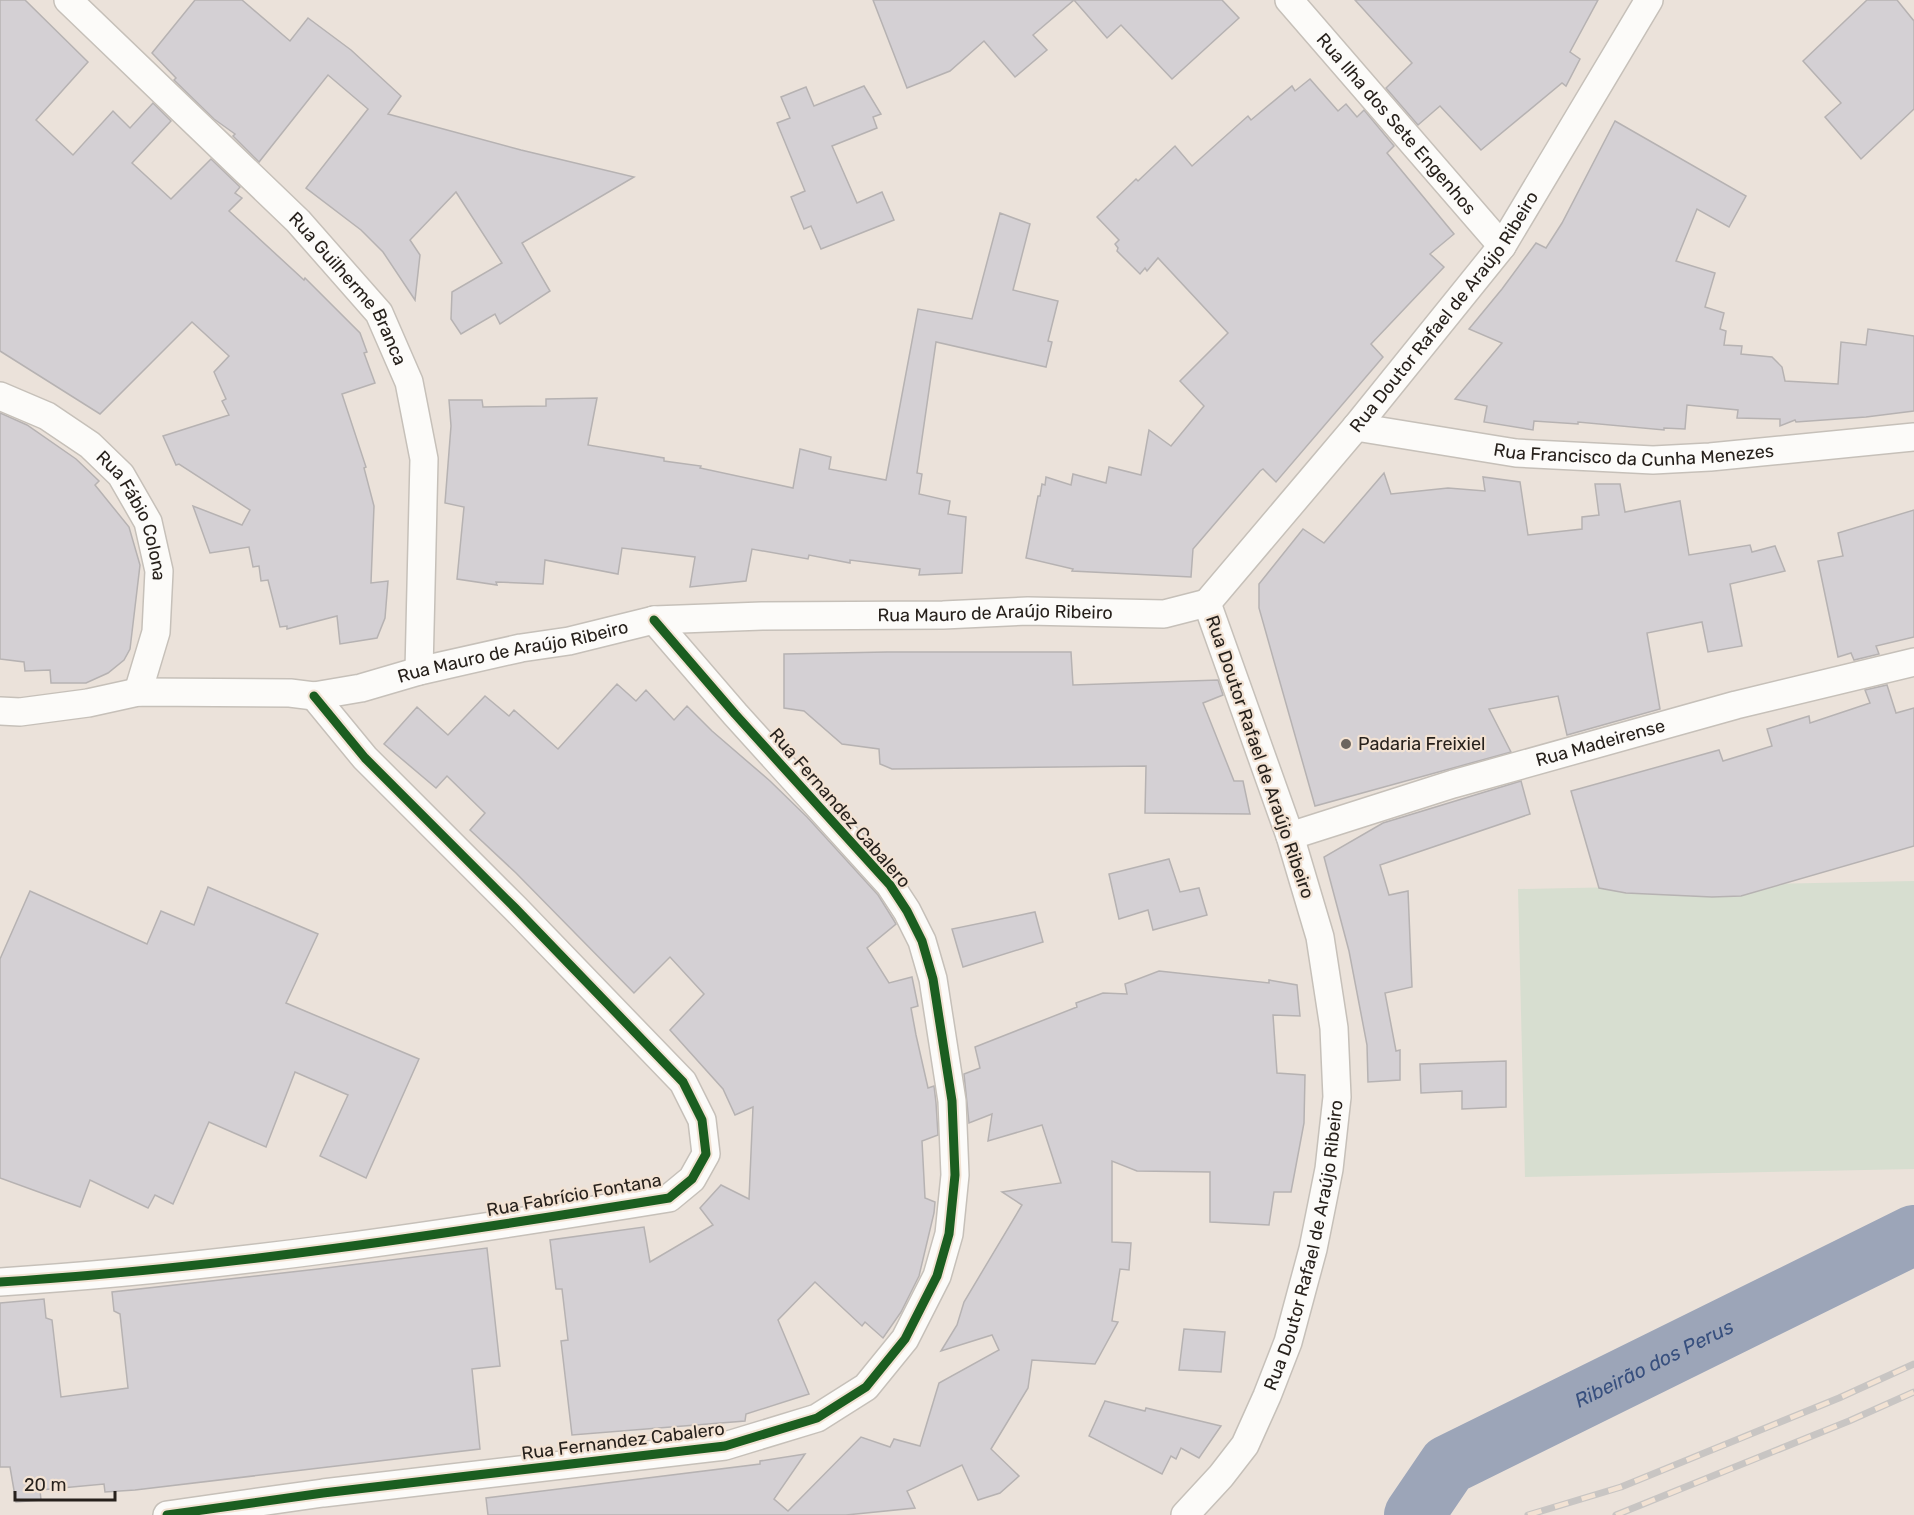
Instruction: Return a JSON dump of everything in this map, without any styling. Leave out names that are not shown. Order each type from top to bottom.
[{"type":"street","name":"Rua Guilherme Branca","points":[[68,0],[298,221],[379,313],[409,382],[424,459],[419,671]]},
{"type":"street","name":"Rua Ilha dos Sete Engenhos","points":[[1288,0],[1502,246]]},
{"type":"street","name":"Rua Doutor Rafael de Araújo Ribeiro","points":[[1185,1515],[1221,1476],[1245,1445],[1288,1342],[1313,1248],[1329,1169],[1337,1097],[1334,1028],[1320,937],[1290,836],[1207,603],[1356,428],[1502,246],[1649,0]]},
{"type":"street","name":"Rua Fábio Colona","points":[[0,396],[47,416],[90,445],[121,475],[148,522],[159,571],[156,632],[138,692]]},
{"type":"street","name":"Rua Francisco da Cunha Menezes","points":[[1356,428],[1515,453],[1653,460],[1710,457],[1914,437]]},
{"type":"street","name":"Rua Mauro de Araújo Ribeiro","points":[[0,711],[20,712],[88,703],[138,692],[290,693],[314,696],[361,688],[419,671],[654,620],[817,615],[943,615],[1028,611],[1164,614],[1207,603]]},
{"type":"street","name":"Rua Fernandez Cabalero","points":[[167,1515],[323,1493],[725,1446],[817,1418],[866,1387],[905,1339],[937,1276],[949,1234],[955,1175],[952,1101],[937,1000],[922,941],[907,911],[890,885],[735,714],[654,620]]},
{"type":"street","name":"Rua Madeirense","points":[[1290,836],[1487,775],[1736,705],[1914,662]]},
{"type":"street","name":"Rua Fabrício Fontana","points":[[0,1282],[271,1257],[464,1231],[669,1198],[692,1179],[706,1154],[702,1120],[683,1082],[515,908],[365,758],[314,696]]},
{"type":"shaded area","points":[[1914,881],[1914,1169],[1525,1177],[1518,889]]},
{"type":"building","points":[[0,0],[25,0],[88,62],[36,120],[73,155],[113,111],[130,128],[153,103],[171,121],[132,163],[171,199],[211,159],[240,187],[235,193],[242,198],[229,211],[304,280],[305,278],[360,333],[367,352],[364,353],[375,383],[342,394],[366,467],[364,468],[374,506],[371,583],[388,581],[385,618],[377,638],[340,644],[337,616],[287,629],[287,626],[280,627],[268,580],[261,581],[259,566],[253,567],[249,547],[210,553],[193,506],[242,525],[250,510],[179,464],[176,465],[163,436],[229,415],[222,401],[226,399],[214,372],[229,356],[192,322],[100,414],[0,351]]},
{"type":"building","points":[[195,0],[242,0],[290,41],[308,18],[351,50],[401,96],[388,114],[521,150],[634,177],[522,243],[550,291],[500,324],[495,314],[461,334],[451,319],[452,292],[502,263],[456,192],[410,240],[420,255],[415,300],[383,252],[361,230],[306,188],[368,109],[328,75],[259,162],[233,136],[235,134],[214,119],[174,80],[176,78],[152,53]]},
{"type":"building","points":[[873,0],[1074,0],[1033,35],[1047,50],[1015,77],[984,41],[950,71],[907,88]]},
{"type":"building","points":[[1074,0],[1222,0],[1239,18],[1172,79],[1121,25],[1107,38]]},
{"type":"building","points":[[1355,0],[1598,0],[1570,52],[1580,59],[1566,86],[1562,83],[1481,150],[1440,106],[1418,125],[1386,88],[1412,63]]},
{"type":"building","points":[[1867,0],[1897,0],[1914,21],[1914,109],[1861,159],[1825,117],[1841,103],[1803,61]]},
{"type":"building","points":[[1310,79],[1338,111],[1346,104],[1357,117],[1364,110],[1394,146],[1387,153],[1454,234],[1430,254],[1444,267],[1371,344],[1383,357],[1276,482],[1263,469],[1260,471],[1193,549],[1191,577],[1072,571],[1073,569],[1026,558],[1038,496],[1040,496],[1042,484],[1045,485],[1046,477],[1071,485],[1073,474],[1106,483],[1109,467],[1141,475],[1149,430],[1171,446],[1204,406],[1180,381],[1228,333],[1158,258],[1147,271],[1145,268],[1140,274],[1117,251],[1115,244],[1119,240],[1097,217],[1136,179],[1138,181],[1175,146],[1192,166],[1248,116],[1251,120],[1292,86],[1295,91]]},
{"type":"building","points":[[864,86],[881,114],[873,117],[877,128],[832,146],[857,203],[882,192],[894,220],[821,249],[811,226],[804,229],[791,197],[805,191],[777,123],[790,118],[781,97],[806,87],[814,106]]},
{"type":"building","points":[[1615,121],[1746,196],[1729,227],[1697,209],[1676,261],[1715,273],[1705,307],[1724,313],[1720,329],[1726,331],[1724,345],[1742,346],[1741,354],[1772,357],[1782,367],[1785,381],[1838,384],[1841,342],[1866,345],[1868,329],[1914,336],[1914,411],[1866,417],[1796,422],[1795,420],[1780,426],[1780,419],[1737,418],[1738,410],[1687,405],[1685,429],[1664,428],[1664,430],[1578,422],[1578,424],[1534,421],[1533,430],[1484,422],[1487,406],[1455,399],[1502,343],[1469,329],[1536,243],[1546,248],[1562,223]]},
{"type":"building","points":[[1000,213],[1030,224],[1013,290],[1058,301],[1048,341],[1052,342],[1046,367],[936,342],[917,473],[922,474],[919,494],[950,501],[948,514],[966,517],[962,573],[919,575],[920,569],[850,560],[850,563],[809,555],[808,559],[752,549],[746,581],[690,587],[695,557],[622,548],[618,574],[545,560],[543,584],[496,582],[497,585],[457,579],[464,507],[445,503],[451,426],[449,400],[482,400],[483,407],[546,406],[546,399],[597,398],[588,445],[664,458],[664,461],[701,466],[700,468],[793,488],[800,449],[831,457],[829,469],[886,480],[918,309],[972,319]]},
{"type":"building","points":[[0,413],[27,425],[76,459],[99,481],[95,485],[129,527],[140,565],[130,649],[124,660],[108,673],[86,683],[51,683],[50,670],[25,671],[24,662],[0,659]]},
{"type":"building","points":[[1384,473],[1391,494],[1448,488],[1485,491],[1483,477],[1520,482],[1528,535],[1582,529],[1582,517],[1599,515],[1595,484],[1620,484],[1625,512],[1680,501],[1689,555],[1750,545],[1752,552],[1775,546],[1785,571],[1730,584],[1742,646],[1708,652],[1702,622],[1647,633],[1660,709],[1567,735],[1558,696],[1489,709],[1511,752],[1315,806],[1259,608],[1259,584],[1303,529],[1324,543]]},
{"type":"building","points":[[1914,510],[1914,637],[1876,646],[1879,654],[1854,660],[1851,653],[1838,657],[1818,561],[1843,556],[1838,533]]},
{"type":"building","points":[[1071,652],[1073,685],[1218,680],[1223,695],[1203,703],[1234,781],[1243,781],[1250,814],[1145,813],[1146,766],[892,769],[880,764],[879,749],[842,744],[804,711],[784,708],[784,654]]},
{"type":"building","points":[[617,684],[636,701],[646,690],[674,720],[687,706],[807,817],[878,895],[893,919],[896,924],[867,948],[889,983],[912,977],[918,1006],[911,1008],[916,1035],[928,1088],[934,1086],[936,1103],[938,1135],[922,1141],[925,1198],[935,1202],[919,1276],[901,1312],[883,1338],[865,1322],[862,1326],[815,1282],[778,1320],[809,1394],[746,1414],[745,1421],[572,1435],[561,1341],[568,1340],[562,1289],[556,1289],[550,1240],[644,1227],[650,1262],[713,1225],[700,1208],[721,1185],[749,1199],[753,1107],[735,1115],[723,1089],[670,1030],[704,994],[670,957],[634,993],[516,873],[470,830],[485,813],[447,776],[436,788],[384,744],[417,707],[448,735],[485,696],[509,716],[514,710],[558,749]]},
{"type":"building","points":[[1887,685],[1896,713],[1914,708],[1914,846],[1741,896],[1626,893],[1599,888],[1571,791],[1719,750],[1723,761],[1772,746],[1767,729],[1809,716],[1810,723],[1870,703],[1865,690]]},
{"type":"building","points":[[1521,781],[1530,814],[1380,865],[1389,895],[1408,891],[1412,987],[1385,993],[1396,1051],[1400,1050],[1400,1080],[1368,1082],[1367,1045],[1349,951],[1324,857],[1383,823]]},
{"type":"building","points":[[1169,859],[1180,892],[1199,888],[1207,915],[1153,930],[1148,910],[1119,919],[1109,874]]},
{"type":"building","points":[[208,887],[318,934],[286,1003],[419,1059],[366,1178],[320,1156],[348,1095],[295,1072],[266,1147],[209,1122],[173,1204],[155,1195],[148,1208],[90,1180],[80,1207],[0,1178],[0,959],[30,891],[147,944],[161,911],[194,925]]},
{"type":"building","points":[[1035,912],[1043,942],[963,967],[952,929]]},
{"type":"building","points":[[1159,971],[1269,983],[1269,980],[1297,985],[1300,1016],[1273,1015],[1277,1073],[1305,1075],[1304,1123],[1291,1192],[1274,1192],[1269,1225],[1210,1222],[1210,1172],[1137,1171],[1112,1161],[1112,1242],[1131,1243],[1129,1270],[1120,1269],[1112,1321],[1118,1322],[1095,1364],[1032,1360],[1028,1388],[991,1449],[1019,1476],[1000,1493],[978,1500],[962,1465],[907,1491],[915,1508],[846,1515],[488,1515],[486,1498],[760,1464],[760,1461],[805,1454],[774,1499],[788,1511],[861,1437],[890,1447],[894,1439],[920,1446],[939,1383],[999,1350],[992,1335],[941,1351],[957,1325],[964,1302],[1022,1205],[1002,1192],[1061,1183],[1042,1125],[988,1141],[992,1114],[969,1123],[964,1074],[980,1068],[975,1047],[1077,1007],[1076,1003],[1103,993],[1127,994],[1125,984]]},
{"type":"building","points":[[1506,1061],[1506,1107],[1462,1109],[1462,1091],[1421,1093],[1420,1064]]},
{"type":"building","points":[[487,1248],[500,1366],[472,1369],[480,1449],[135,1490],[105,1492],[104,1484],[40,1490],[41,1500],[16,1502],[10,1467],[0,1467],[0,1303],[44,1299],[46,1318],[52,1320],[61,1397],[128,1388],[120,1314],[114,1311],[112,1292]]},
{"type":"building","points":[[1184,1329],[1225,1332],[1221,1372],[1179,1370]]},
{"type":"building","points":[[1105,1401],[1221,1426],[1199,1458],[1181,1448],[1176,1459],[1171,1456],[1162,1474],[1089,1436]]},
{"type":"waterway","name":"Ribeirão dos Perus","points":[[1414,1515],[1448,1465],[1914,1235]]},
{"type":"railway","points":[[1528,1515],[1621,1487],[1839,1398],[1914,1364]]},
{"type":"railway","points":[[1616,1515],[1849,1421],[1914,1392]]},
{"type":"cycle path","points":[[167,1515],[323,1493],[725,1446],[817,1418],[866,1387],[905,1339],[937,1276],[949,1234],[955,1175],[952,1101],[933,979],[922,941],[907,911],[890,885],[735,714],[654,620]]},
{"type":"cycle path","points":[[0,1282],[252,1259],[419,1237],[669,1198],[692,1179],[706,1154],[702,1120],[683,1082],[515,908],[365,758],[314,696]]},
{"type":"place","name":"Padaria Freixiel","points":[[1346,744]]}]
